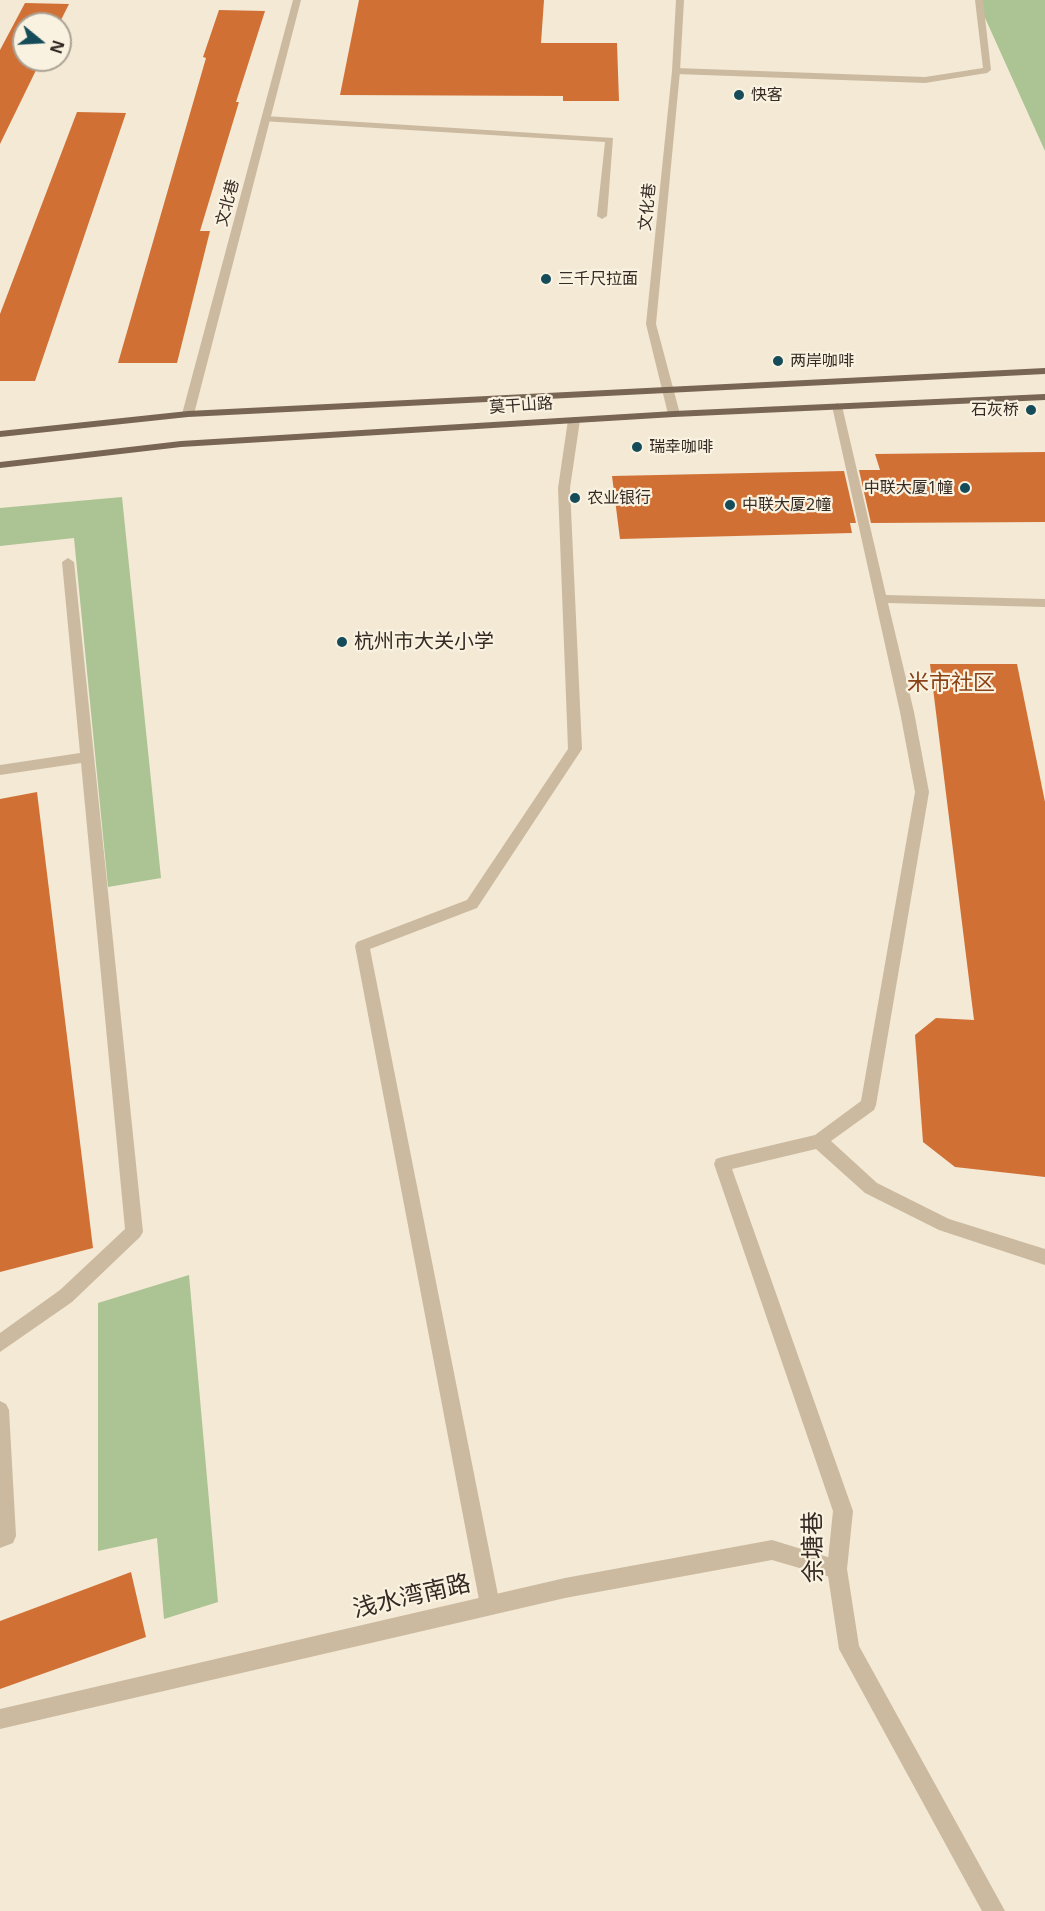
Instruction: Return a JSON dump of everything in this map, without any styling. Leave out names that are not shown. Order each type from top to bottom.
[{"type":"main road","name":"莫干山路","points":[[0,434],[188,414],[1045,371]]},
{"type":"main road","name":"莫干山路","points":[[0,465],[181,444],[675,414],[1045,397]]},
{"type":"street","name":"文北巷","points":[[188,414],[297,0]]},
{"type":"street","name":"文化巷","points":[[675,414],[651,324],[676,71],[680,0]]},
{"type":"street","points":[[676,71],[925,81],[987,70],[979,0]]},
{"type":"street","points":[[265,119],[610,140],[602,216]]},
{"type":"street","points":[[837,406],[907,712],[922,792],[868,1105],[819,1141],[871,1188],[945,1225],[1045,1257]]},
{"type":"street","points":[[489,1605],[362,946],[471,904],[575,749],[564,488],[574,420]]},
{"type":"street","points":[[0,1344],[66,1296],[134,1232],[68,562]]},
{"type":"street","points":[[881,599],[1045,603]]},
{"type":"street","points":[[0,770],[87,757]]},
{"type":"street","name":"余塘巷","points":[[819,1141],[722,1164],[843,1511],[837,1569],[849,1649],[994,1911]]},
{"type":"street","points":[[0,1410],[6,1536],[0,1538]]},
{"type":"street","name":"浅水湾南路","points":[[0,1719],[565,1588],[772,1550],[837,1569]]},
{"type":"green space","points":[[977,0],[1045,0],[1045,151]]},
{"type":"green space","points":[[122,497],[161,878],[108,887],[74,538],[0,546],[0,508]]},
{"type":"green space","points":[[189,1275],[218,1602],[164,1619],[157,1538],[98,1551],[98,1303]]},
{"type":"building","points":[[359,0],[544,0],[541,43],[617,43],[619,101],[563,101],[563,96],[340,95]]},
{"type":"building","points":[[25,3],[69,4],[65,12],[20,12]]},
{"type":"building","points":[[219,10],[265,11],[236,102],[239,102],[200,231],[210,231],[177,363],[118,363],[206,58],[203,57]]},
{"type":"building","points":[[12,27],[12,72],[35,72],[0,144],[0,50]]},
{"type":"building","points":[[77,112],[126,113],[35,381],[0,381],[0,314]]},
{"type":"building","name":"中联大厦1幢","points":[[1045,452],[1045,522],[871,523],[859,470],[880,470],[875,454]]},
{"type":"building","name":"中联大厦2幢","points":[[844,471],[856,523],[850,523],[852,533],[620,539],[612,476]]},
{"type":"building","points":[[930,664],[1017,664],[1045,802],[1045,1177],[955,1167],[923,1142],[915,1035],[936,1018],[974,1020]]},
{"type":"building","points":[[37,792],[93,1248],[0,1272],[0,799]]},
{"type":"building","points":[[131,1572],[146,1637],[0,1689],[0,1621]]},
{"type":"place","name":"快客","points":[[739,95]]},
{"type":"place","name":"三千尺拉面","points":[[546,279]]},
{"type":"place","name":"两岸咖啡","points":[[778,361]]},
{"type":"place","name":"石灰桥","points":[[1031,410]]},
{"type":"place","name":"瑞幸咖啡","points":[[637,447]]},
{"type":"place","name":"中联大厦1幢","points":[[965,488]]},
{"type":"place","name":"农业银行","points":[[575,498]]},
{"type":"place","name":"中联大厦2幢","points":[[730,505]]},
{"type":"place","name":"杭州市大关小学","points":[[342,642]]},
{"type":"district","name":"米市社区","points":[[951,684]]}]
